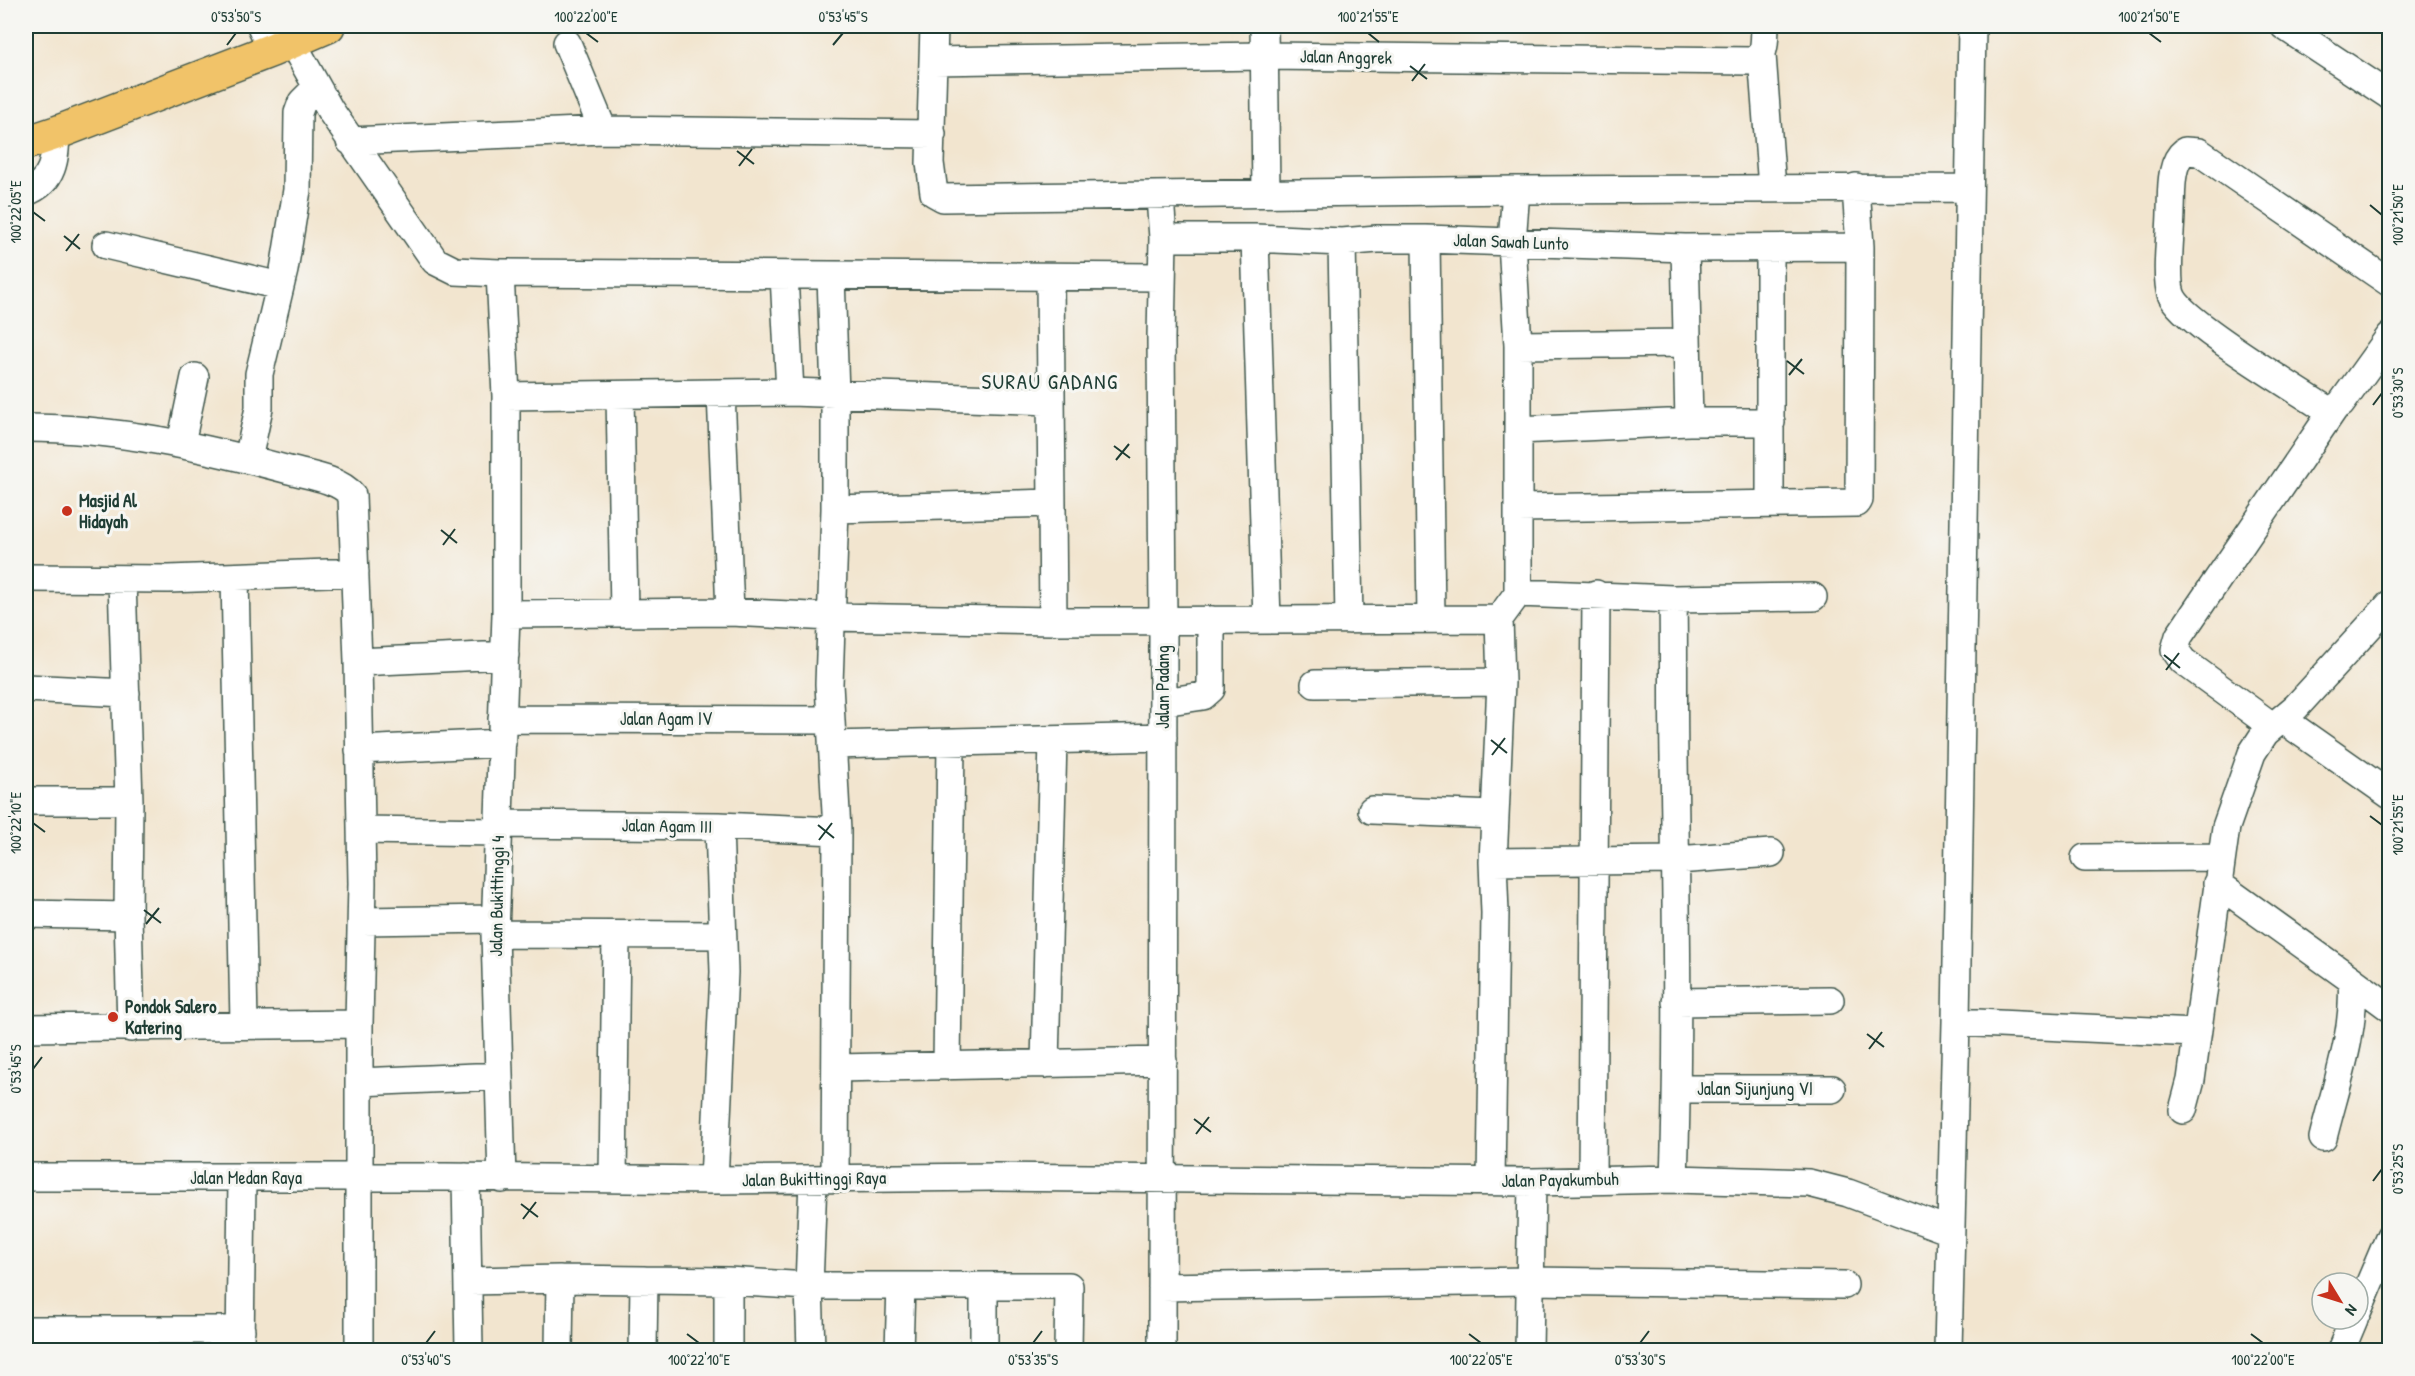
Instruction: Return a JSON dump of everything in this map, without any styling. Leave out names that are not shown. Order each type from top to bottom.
[{"type":"main road","points":[[41,138],[275,39],[328,26]]},
{"type":"street","points":[[934,26],[933,189],[939,198],[1516,190],[1969,188]]},
{"type":"street","points":[[1264,26],[1266,193]]},
{"type":"street","points":[[1765,26],[1762,55],[1772,188]]},
{"type":"street","points":[[1948,1350],[1956,1022],[1972,26]]},
{"type":"street","points":[[2284,26],[2390,96]]},
{"type":"street","points":[[275,39],[316,88],[435,261],[455,271],[831,276],[1161,277]]},
{"type":"street","points":[[567,43],[603,130]]},
{"type":"street","name":"Jalan Anggrek","points":[[934,61],[1264,56],[1752,61],[1762,55]]},
{"type":"street","points":[[248,459],[259,408],[259,374],[280,286],[297,190],[298,113],[302,102],[316,88]]},
{"type":"street","points":[[351,141],[603,130],[932,134]]},
{"type":"street","points":[[26,192],[41,184],[51,172],[55,162],[41,138]]},
{"type":"street","points":[[2334,409],[2324,408],[2193,321],[2173,298],[2169,283],[2171,198],[2173,176],[2179,157],[2185,151],[2199,152],[2390,283]]},
{"type":"street","points":[[1519,508],[1853,504],[1859,500],[1860,247],[1856,187]]},
{"type":"street","points":[[1491,1181],[1495,913],[1493,862],[1501,682],[1499,619],[1518,593],[1518,345],[1512,242],[1516,190]]},
{"type":"street","name":"Jalan Padang","points":[[1160,196],[1163,620],[1162,1350]]},
{"type":"street","name":"Jalan Sawah Lunto","points":[[1162,238],[1255,238],[1342,242],[1426,239],[1685,248],[1860,247]]},
{"type":"street","points":[[1255,238],[1267,620]]},
{"type":"street","points":[[1426,239],[1431,620]]},
{"type":"street","points":[[1342,242],[1349,620]]},
{"type":"street","points":[[106,245],[280,286]]},
{"type":"street","points":[[1685,248],[1689,422]]},
{"type":"street","points":[[1770,248],[1770,504]]},
{"type":"street","name":"Jalan Bukittinggi 4","points":[[500,273],[506,396],[506,614],[495,927],[502,1179]]},
{"type":"street","points":[[784,275],[790,392]]},
{"type":"street","points":[[811,1350],[809,1286],[837,1068],[837,831],[829,684],[835,394],[831,276]]},
{"type":"street","points":[[1050,277],[1053,621]]},
{"type":"street","points":[[2390,336],[2341,404],[2334,409],[2179,636],[2175,650],[2183,661],[2390,795]]},
{"type":"street","points":[[1518,345],[1687,344]]},
{"type":"street","points":[[181,443],[195,377]]},
{"type":"street","points":[[506,396],[790,392],[1051,401]]},
{"type":"street","points":[[721,393],[730,612]]},
{"type":"street","points":[[620,395],[624,612]]},
{"type":"street","points":[[1518,430],[1689,422],[1771,422]]},
{"type":"street","points":[[26,428],[52,428],[181,443],[334,483],[350,493],[358,662],[362,921],[358,1024],[358,1350]]},
{"type":"street","points":[[834,509],[1052,503]]},
{"type":"street","points":[[26,578],[122,580],[355,572]]},
{"type":"street","points":[[235,577],[244,1024]]},
{"type":"street","points":[[122,580],[129,801],[128,916],[131,1028]]},
{"type":"street","points":[[1518,593],[1673,598],[1813,597]]},
{"type":"street","points":[[1592,1179],[1596,594]]},
{"type":"street","points":[[1673,598],[1677,860],[1677,1089],[1674,1179]]},
{"type":"street","points":[[2183,1110],[2191,1080],[2220,857],[2231,809],[2252,753],[2257,743],[2311,691],[2390,604]]},
{"type":"street","points":[[506,614],[730,612],[1053,621],[1499,619]]},
{"type":"street","points":[[1163,702],[1203,696],[1211,689],[1211,620]]},
{"type":"street","points":[[358,662],[505,655]]},
{"type":"street","points":[[1315,684],[1501,682]]},
{"type":"street","points":[[26,688],[126,693]]},
{"type":"street","name":"Jalan Agam IV","points":[[358,750],[502,731],[831,733],[951,743],[1163,738]]},
{"type":"street","points":[[1045,1064],[1053,740]]},
{"type":"street","points":[[947,1066],[951,743]]},
{"type":"street","points":[[26,801],[129,801]]},
{"type":"street","points":[[1372,810],[1494,815]]},
{"type":"street","points":[[714,1180],[724,972],[719,826]]},
{"type":"street","name":"Jalan Agam III","points":[[360,830],[719,826],[837,831]]},
{"type":"street","points":[[1493,862],[1677,860],[1771,853]]},
{"type":"street","points":[[2085,858],[2220,857]]},
{"type":"street","points":[[2217,884],[2390,1008]]},
{"type":"street","points":[[26,914],[128,916]]},
{"type":"street","points":[[362,921],[615,934],[722,935]]},
{"type":"street","points":[[612,1179],[615,934]]},
{"type":"street","points":[[2323,1138],[2350,1024],[2352,980]]},
{"type":"street","points":[[1676,1002],[1830,1000]]},
{"type":"street","points":[[1956,1022],[2196,1033]]},
{"type":"street","points":[[26,1028],[358,1024]]},
{"type":"street","points":[[837,1068],[1163,1061]]},
{"type":"street","points":[[359,1082],[499,1076]]},
{"type":"street","name":"Jalan Sijunjung VI","points":[[1677,1089],[1832,1089]]},
{"type":"street","name":"Jalan Medan Raya","points":[[26,1177],[466,1177]]},
{"type":"street","points":[[466,1177],[470,1350]]},
{"type":"street","name":"Jalan Bukittinggi Raya","points":[[466,1177],[714,1180],[1161,1178]]},
{"type":"street","points":[[26,1330],[240,1340],[242,1178]]},
{"type":"street","name":"Jalan Payakumbuh","points":[[1161,1178],[1532,1182],[1674,1179],[1809,1183],[1824,1185],[1950,1231]]},
{"type":"street","points":[[1529,1350],[1532,1182]]},
{"type":"street","points":[[2370,1283],[2390,1236]]},
{"type":"street","points":[[470,1281],[560,1279],[728,1281],[809,1286],[1069,1286],[1068,1350]]},
{"type":"street","points":[[559,1350],[560,1279]]},
{"type":"street","points":[[643,1350],[644,1280]]},
{"type":"street","points":[[728,1281],[728,1350]]},
{"type":"street","points":[[1162,1287],[1529,1281],[1844,1285]]},
{"type":"street","points":[[899,1350],[902,1286]]},
{"type":"street","points":[[984,1287],[984,1350]]},
{"type":"street","points":[[2341,1350],[2349,1331]]},
{"type":"place","name":"Masjid Al Hidayah","points":[[67,511]]},
{"type":"place","name":"Pondok Salero Katering","points":[[113,1017]]},
{"type":"district","name":"SURAU GADANG","points":[[1050,382]]}]
